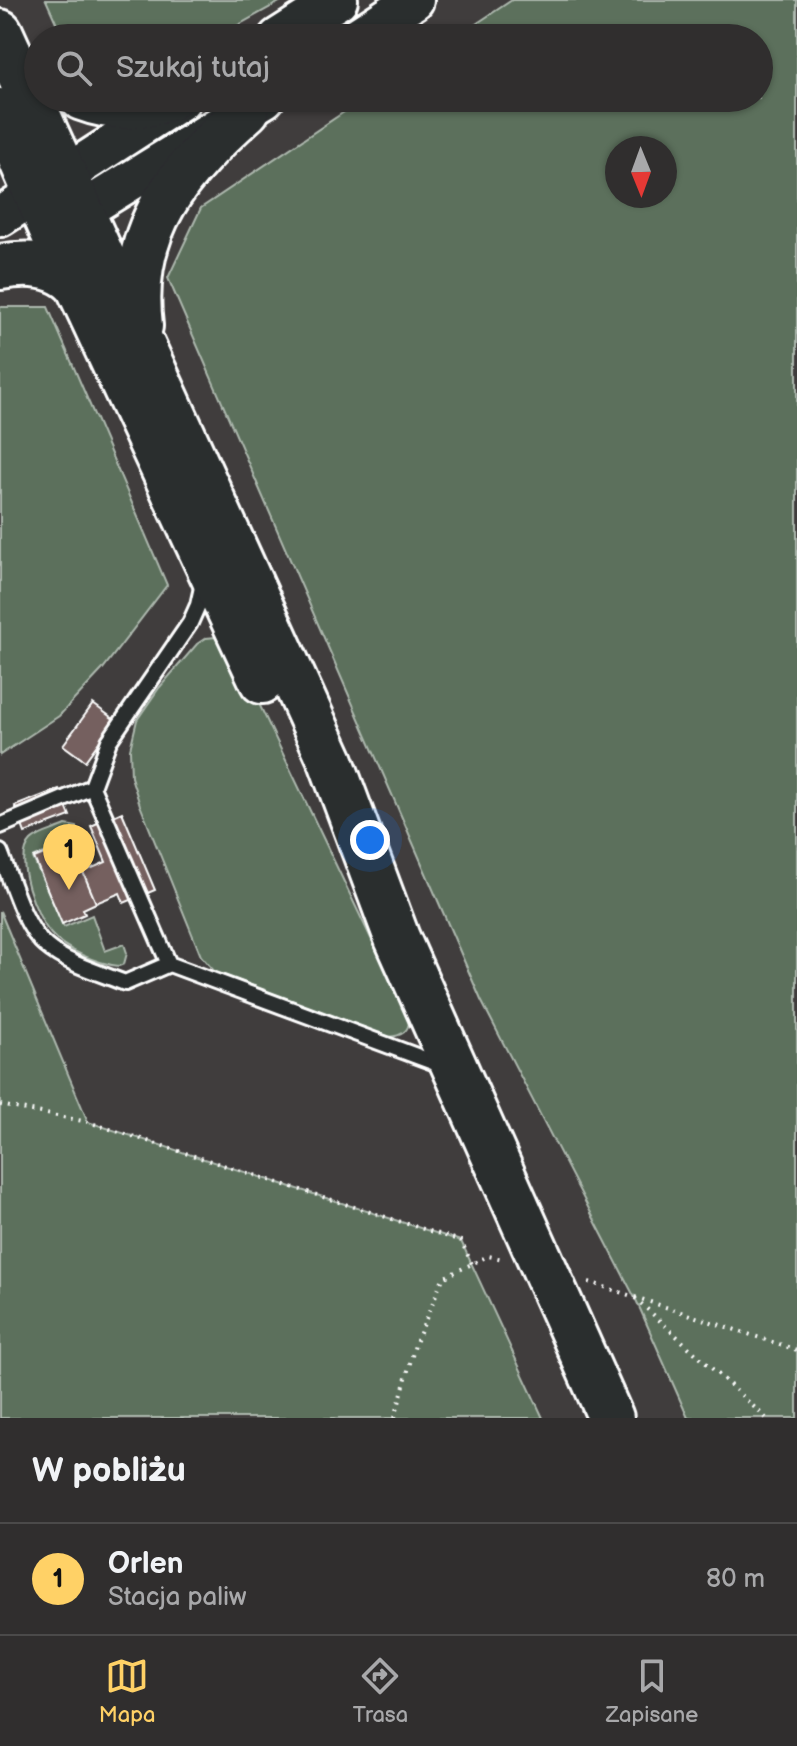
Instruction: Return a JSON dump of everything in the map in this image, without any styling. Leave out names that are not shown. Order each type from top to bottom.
[{"type":"highway","points":[[16,53],[24,90]]},
{"type":"highway","points":[[29,112],[48,199],[79,287],[307,772],[397,938]]},
{"type":"highway","points":[[142,344],[137,304],[141,265],[152,227],[178,178],[209,144],[247,112]]},
{"type":"highway","points":[[2,115],[48,199],[142,344],[331,761],[397,938],[611,1418]]},
{"type":"highway","points":[[0,265],[23,264],[61,270],[79,287]]},
{"type":"main road","points":[[300,24],[338,0]]},
{"type":"main road","points":[[377,24],[414,0]]},
{"type":"main road","points":[[0,265],[48,199],[164,112]]},
{"type":"main road","points":[[0,217],[48,199],[238,112]]},
{"type":"lane","points":[[169,964],[92,787],[109,741],[190,623],[203,585],[203,556]]},
{"type":"lane","points":[[0,826],[92,787]]},
{"type":"lane","points":[[0,852],[33,931],[53,952],[125,983],[169,964],[438,1064],[453,1063]]},
{"type":"lane","points":[[591,1372],[629,1418]]},
{"type":"path","points":[[0,1105],[88,1122],[461,1241],[472,1264]]},
{"type":"path","points":[[395,1418],[415,1345],[443,1278],[488,1256],[544,1266],[797,1350]]},
{"type":"path","points":[[633,1297],[766,1418]]},
{"type":"green space","points":[[46,0],[283,0],[240,24],[57,24]]},
{"type":"green space","points":[[512,0],[797,0],[797,1418],[688,1418],[637,1302],[481,1000],[168,278],[201,208],[344,112],[773,112],[773,24],[476,24]]},
{"type":"green space","points":[[0,307],[48,307],[167,585],[102,670],[59,716],[0,755]]},
{"type":"green space","points":[[216,637],[230,643],[409,1018],[408,1027],[401,1034],[389,1037],[215,972],[201,956],[140,805],[131,777],[130,749],[137,720],[159,688],[197,644],[206,638]]},
{"type":"green space","points":[[66,825],[77,827],[79,837],[33,858],[64,927],[92,915],[105,951],[124,944],[127,953],[124,964],[119,966],[82,955],[57,940],[45,926],[33,902],[25,874],[26,849],[34,838]]},
{"type":"green space","points":[[0,911],[88,1122],[461,1241],[543,1418],[0,1418]]},
{"type":"building","points":[[93,704],[115,720],[85,761],[63,745]]},
{"type":"building","points":[[59,789],[70,816],[25,833],[15,806]]},
{"type":"building","points":[[122,812],[155,890],[124,903],[120,893],[96,903],[83,872],[106,862],[91,826]]},
{"type":"building","points":[[57,849],[69,878],[83,872],[96,903],[83,909],[85,914],[62,924],[34,858]]},
{"type":"place","name":"Orlen","points":[[69,890]]}]
